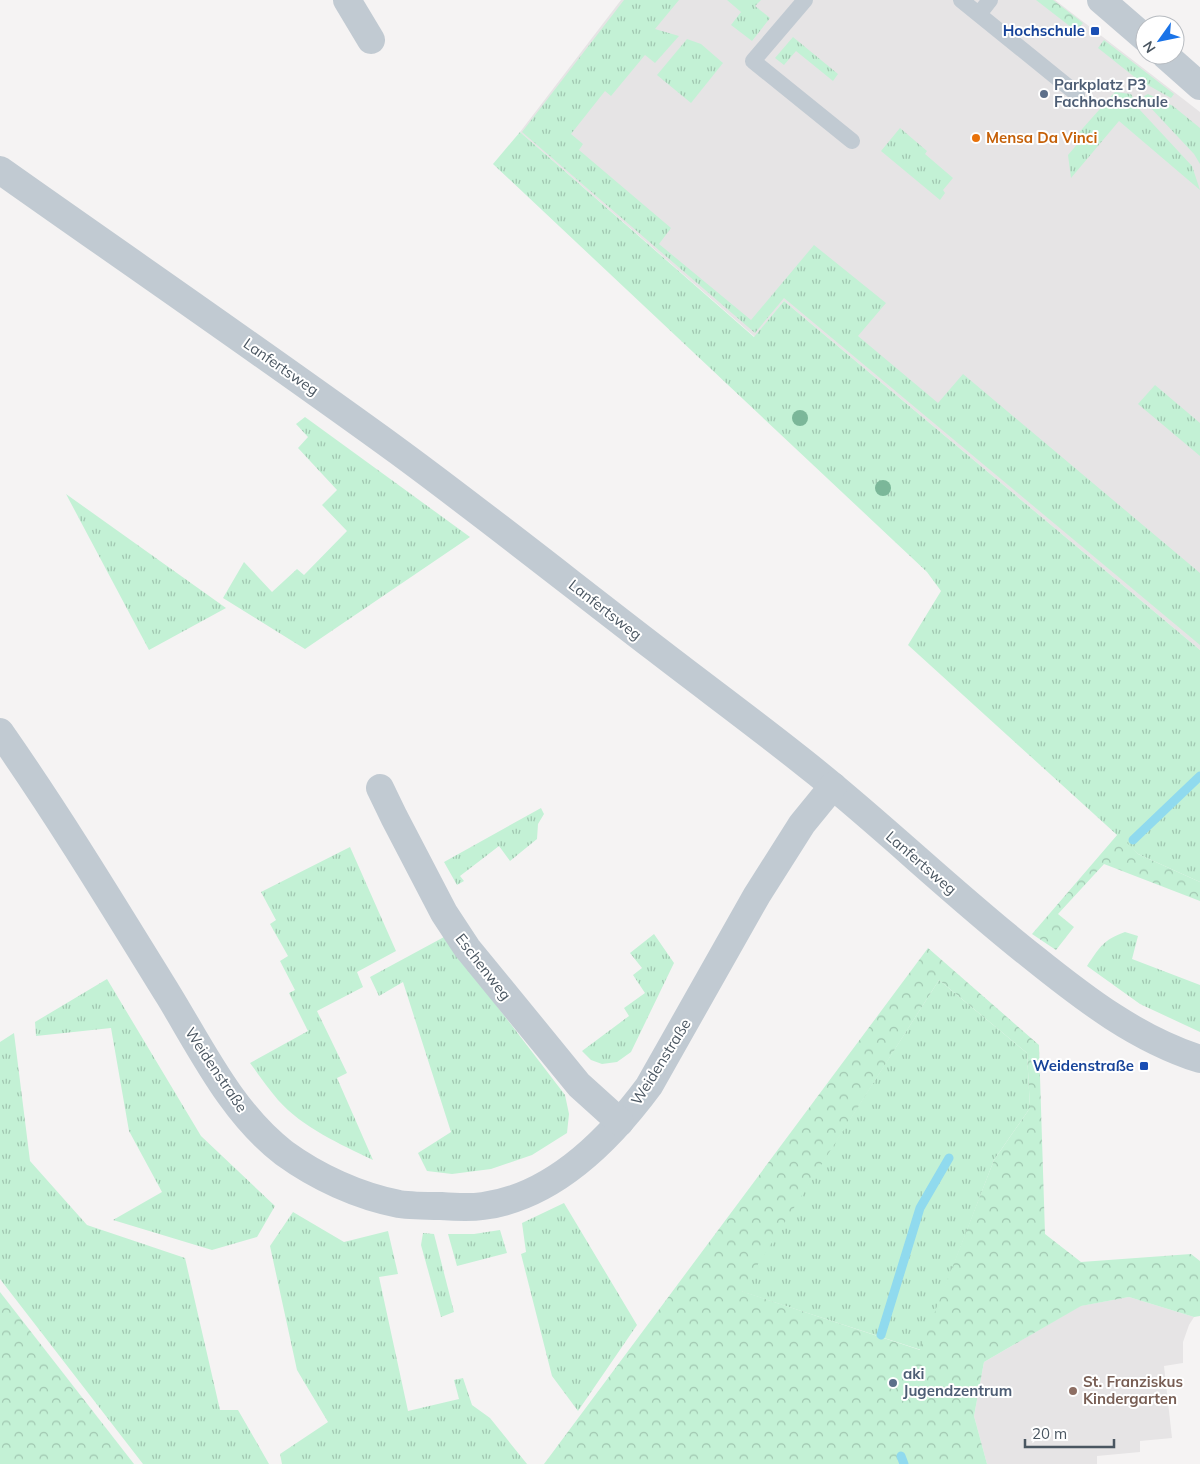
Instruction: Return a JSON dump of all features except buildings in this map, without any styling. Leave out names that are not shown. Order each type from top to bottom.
[{"type":"street","points":[[347,0],[371,40]]},
{"type":"street","points":[[1102,0],[1135,29]]},
{"type":"street","points":[[1180,65],[1197,76]]},
{"type":"street","name":"Lanfertsweg","points":[[0,170],[403,455],[833,786],[1008,938],[1078,993],[1140,1034],[1180,1053],[1200,1059]]},
{"type":"street","name":"Weidenstraße","points":[[0,732],[101,887],[222,1084],[258,1128],[283,1152],[338,1184],[377,1199],[413,1205],[483,1206],[539,1188],[559,1176],[584,1156],[620,1122],[649,1086],[757,894],[793,837],[833,786]]},
{"type":"street","name":"Eschenweg","points":[[380,788],[444,913],[467,948],[579,1085],[620,1122]]},
{"type":"lane","points":[[805,0],[753,61],[852,141]]},
{"type":"lane","points":[[961,0],[1077,94]]},
{"type":"lane","points":[[979,14],[990,0]]},
{"type":"shaded area","points":[[621,0],[1055,0],[1135,62],[1135,65],[1139,65],[1200,112],[1200,650],[784,301],[755,337],[520,132]]},
{"type":"shaded area","name":"St. Franziskus Kindergarten","points":[[1129,1297],[1194,1317],[1183,1342],[1183,1363],[1164,1366],[1172,1438],[1140,1441],[1140,1452],[1097,1456],[1097,1464],[987,1464],[974,1416],[984,1362],[1080,1306]]},
{"type":"green space","points":[[624,0],[679,0],[655,29],[679,36],[655,63],[645,55],[611,96],[605,91],[571,134],[583,144],[579,150],[671,228],[659,244],[751,320],[814,245],[886,303],[858,336],[938,403],[963,374],[1200,573],[1200,645],[784,298],[755,333],[522,132]]},
{"type":"green space","points":[[727,0],[761,0],[755,6],[770,18],[752,41],[731,25],[741,12]]},
{"type":"green space","points":[[1036,0],[1053,0],[1083,23],[1076,31]]},
{"type":"green space","points":[[793,37],[838,74],[833,81],[796,51],[784,65],[775,58]]},
{"type":"green space","points":[[687,39],[701,44],[723,63],[691,103],[657,75]]},
{"type":"green space","points":[[1104,40],[1174,94],[1171,98],[1137,79],[1098,48]]},
{"type":"green space","points":[[1115,92],[1131,94],[1140,110],[1192,166],[1200,190],[1119,121],[1071,178],[1068,155],[1080,141],[1075,137]]},
{"type":"green space","points":[[1148,94],[1173,106],[1200,128],[1200,164],[1194,154],[1148,105],[1144,96]]},
{"type":"green space","points":[[900,128],[927,151],[925,154],[953,178],[943,190],[945,193],[940,200],[881,151]]},
{"type":"green space","points":[[520,132],[754,337],[784,301],[1200,650],[1200,882],[1138,854],[908,645],[941,591],[927,572],[493,164]]},
{"type":"green space","points":[[1155,385],[1200,423],[1200,456],[1138,404]]},
{"type":"green space","points":[[305,417],[470,537],[305,649],[223,598],[244,562],[272,592],[297,569],[304,575],[347,531],[322,505],[337,490],[298,448],[308,437],[296,424]]},
{"type":"green space","points":[[66,494],[226,608],[149,650]]},
{"type":"green space","points":[[541,808],[544,814],[538,824],[537,839],[510,861],[499,846],[460,876],[464,881],[457,885],[444,862]]},
{"type":"green space","points":[[1118,834],[1138,854],[1200,882],[1200,901],[1104,864],[1058,914],[1074,927],[1056,950],[1032,934]]},
{"type":"green space","points":[[350,847],[396,951],[357,972],[363,987],[317,1011],[347,1073],[337,1078],[373,1160],[322,1134],[299,1119],[278,1100],[250,1063],[308,1031],[289,993],[295,990],[280,961],[288,956],[270,924],[276,920],[261,892]]},
{"type":"green space","points":[[1125,932],[1138,936],[1132,959],[1200,985],[1200,1032],[1140,1004],[1087,966],[1107,941]]},
{"type":"green space","points":[[654,934],[674,963],[631,1052],[617,1062],[602,1064],[591,1060],[582,1051],[629,1016],[624,1008],[645,993],[633,975],[642,968],[630,953]]},
{"type":"green space","points":[[444,937],[565,1095],[569,1114],[567,1133],[532,1155],[491,1169],[452,1174],[427,1171],[418,1153],[451,1132],[403,982],[379,996],[370,977]]},
{"type":"green space","points":[[928,948],[1039,1045],[1045,1234],[1081,1262],[1191,1254],[1200,1261],[1200,1316],[1194,1317],[1129,1297],[1081,1306],[984,1362],[974,1416],[987,1464],[544,1464]],"holes":[[[939,980],[1027,1053],[1030,1108],[994,1160],[920,1350],[741,1291]]]},
{"type":"green space","points":[[107,979],[201,1136],[275,1206],[257,1237],[212,1250],[113,1220],[162,1192],[129,1131],[111,1028],[36,1036],[35,1022]]},
{"type":"green space","points":[[939,980],[1027,1053],[1030,1108],[994,1160],[921,1350],[740,1291]]},
{"type":"green space","points":[[14,1033],[30,1161],[87,1225],[185,1258],[220,1410],[238,1410],[269,1464],[143,1464],[0,1279],[0,1042]]},
{"type":"green space","points":[[564,1203],[637,1325],[578,1411],[552,1376],[521,1254],[526,1252],[522,1223]]},
{"type":"green space","points":[[293,1212],[344,1242],[388,1231],[398,1274],[379,1277],[408,1411],[459,1399],[454,1380],[463,1378],[472,1405],[490,1418],[527,1464],[282,1464],[280,1454],[328,1422],[297,1370],[270,1246]]},
{"type":"green space","points":[[500,1230],[507,1253],[457,1266],[448,1234],[474,1234]]},
{"type":"green space","points":[[423,1233],[434,1234],[454,1312],[441,1317],[421,1245]]},
{"type":"green space","points":[[0,1292],[134,1464],[0,1464]]},
{"type":"waterway","points":[[1133,840],[1200,776]]},
{"type":"waterway","points":[[881,1335],[920,1208],[949,1158]]},
{"type":"waterway","points":[[901,1456],[904,1464]]},
{"type":"place","name":"Hochschule","points":[[1095,31]]},
{"type":"place","name":"Parkplatz P3 Fachhochschule","points":[[1044,94]]},
{"type":"place","name":"Mensa Da Vinci","points":[[976,138]]},
{"type":"place","name":"Weidenstraße","points":[[1144,1066]]},
{"type":"place","name":"aki Jugendzentrum","points":[[893,1383]]},
{"type":"place","name":"St. Franziskus Kindergarten","points":[[1073,1391]]}]
